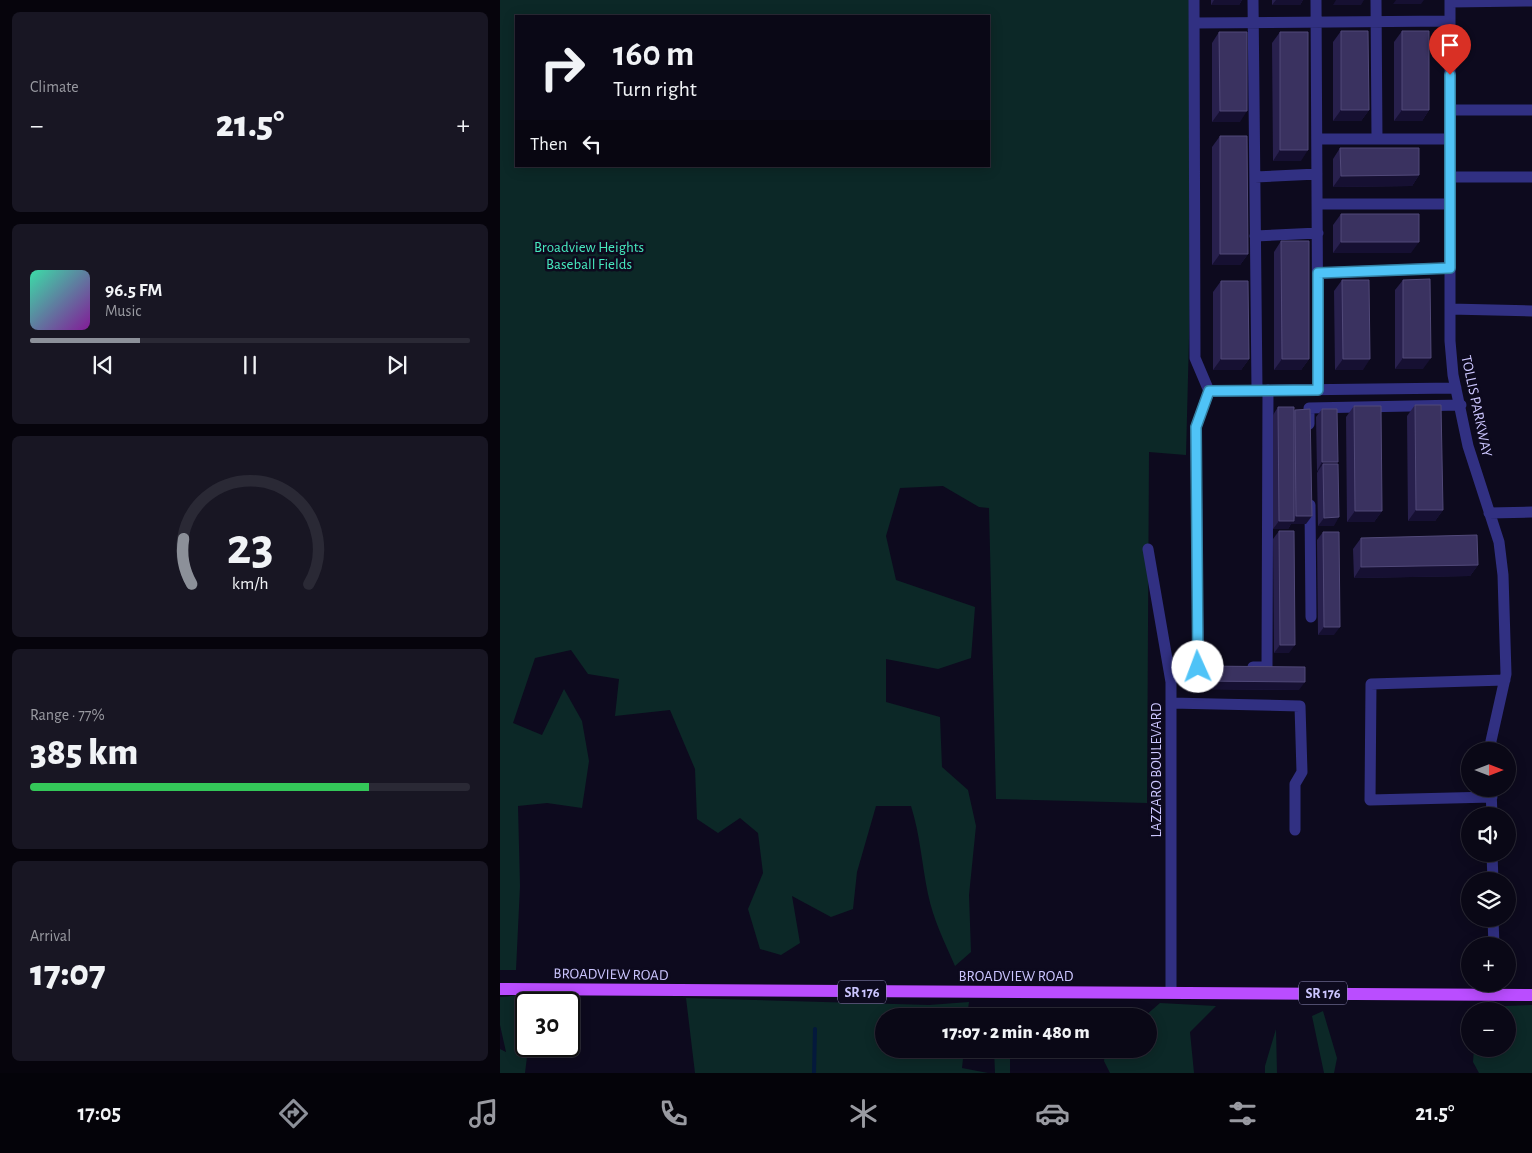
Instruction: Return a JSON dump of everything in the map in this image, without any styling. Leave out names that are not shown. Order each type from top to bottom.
[{"type":"main road","name":"BROADVIEW ROAD","points":[[500,988],[1171,992],[1461,989]]},
{"type":"main road","name":"BROADVIEW ROAD","points":[[1513,992],[1532,995]]},
{"type":"street","points":[[1194,0],[1195,358],[1209,391],[1196,427],[1198,667],[1267,666],[1262,390],[1255,236],[1253,0]]},
{"type":"street","points":[[1316,0],[1318,390]]},
{"type":"street","points":[[1376,0],[1377,139]]},
{"type":"street","points":[[1450,1],[1532,1]]},
{"type":"street","name":"TOLLIS PARKWAY","points":[[1450,1],[1450,341],[1456,388],[1468,446],[1498,542],[1503,576],[1506,624],[1505,680],[1491,742]]},
{"type":"street","points":[[1194,23],[1450,21]]},
{"type":"street","points":[[1450,110],[1532,110]]},
{"type":"street","points":[[1317,139],[1450,139]]},
{"type":"street","points":[[1255,177],[1317,174]]},
{"type":"street","points":[[1450,177],[1532,177]]},
{"type":"street","points":[[1317,204],[1450,204]]},
{"type":"street","points":[[1255,236],[1318,233]]},
{"type":"street","points":[[1318,273],[1450,268]]},
{"type":"street","points":[[1450,309],[1532,312]]},
{"type":"street","points":[[1209,391],[1456,388]]},
{"type":"street","points":[[1309,437],[1309,408],[1461,405]]},
{"type":"street","points":[[1309,495],[1310,617]]},
{"type":"street","points":[[1489,514],[1532,512]]},
{"type":"street","name":"LAZZARO BOULEVARD","points":[[1148,550],[1171,682],[1171,992]]},
{"type":"street","points":[[1461,795],[1370,800],[1371,684],[1505,680]]},
{"type":"street","points":[[1171,703],[1300,706],[1302,772],[1295,784],[1295,830]]},
{"type":"green space","name":"Broadview Heights Baseball Fields","points":[[500,0],[1189,0],[1190,299],[1186,455],[1149,452],[1147,803],[996,799],[989,508],[979,507],[943,486],[900,488],[886,536],[896,580],[975,607],[971,658],[938,669],[886,659],[886,702],[940,717],[942,767],[968,790],[976,826],[969,895],[971,952],[955,966],[930,903],[917,827],[911,806],[876,806],[857,872],[853,909],[831,917],[792,896],[800,943],[781,955],[760,949],[748,909],[763,873],[758,833],[740,818],[718,833],[697,819],[695,769],[670,710],[615,716],[619,679],[588,674],[571,650],[535,658],[513,723],[542,735],[564,689],[582,721],[589,761],[582,808],[547,803],[518,806],[520,886],[516,970],[500,970]]},
{"type":"green space","points":[[515,996],[515,1057],[527,1057],[525,1073],[500,1073],[500,1049],[506,1052],[500,1025],[500,997]]},
{"type":"green space","points":[[686,998],[929,1005],[969,1002],[968,1008],[875,1008],[875,1058],[963,1058],[962,1068],[988,1073],[695,1073]]},
{"type":"green space","points":[[1160,1003],[1216,1006],[1190,1032],[1194,1073],[1110,1073],[1104,1061],[1104,1058],[1157,1058],[1157,1008],[1154,1008]]},
{"type":"green space","points":[[1532,1005],[1532,1073],[1479,1073],[1473,1062],[1473,1057],[1516,1057],[1516,1006]]},
{"type":"green space","points":[[1323,1011],[1337,1058],[1334,1073],[1324,1073],[1312,1016]]},
{"type":"green space","points":[[1276,1029],[1277,1073],[1265,1073],[1265,1066]]},
{"type":"green space","points":[[994,1058],[1010,1058],[1010,1073],[995,1073]]},
{"type":"building","points":[[1341,31],[1368,31],[1369,110],[1341,110]]},
{"type":"building","points":[[1402,31],[1429,31],[1429,110],[1402,110]]},
{"type":"building","points":[[1219,32],[1247,32],[1247,111],[1220,111]]},
{"type":"building","points":[[1280,32],[1308,32],[1308,150],[1280,150]]},
{"type":"building","points":[[1220,136],[1247,136],[1248,254],[1220,254]]},
{"type":"building","points":[[1340,148],[1419,148],[1419,175],[1341,176]]},
{"type":"building","points":[[1341,214],[1419,214],[1419,242],[1341,242]]},
{"type":"building","points":[[1281,241],[1309,241],[1309,359],[1282,359]]},
{"type":"building","points":[[1430,279],[1431,358],[1403,358],[1403,280]]},
{"type":"building","points":[[1342,280],[1369,280],[1370,359],[1343,359]]},
{"type":"building","points":[[1221,281],[1248,281],[1249,359],[1221,359]]},
{"type":"building","points":[[1415,405],[1441,405],[1443,510],[1416,510]]},
{"type":"building","points":[[1354,406],[1381,406],[1382,511],[1355,511]]},
{"type":"building","points":[[1278,407],[1294,407],[1294,521],[1279,521]]},
{"type":"building","points":[[1310,409],[1312,516],[1296,516],[1295,410]]},
{"type":"building","points":[[1322,409],[1337,409],[1338,462],[1322,462]]},
{"type":"building","points":[[1323,464],[1338,464],[1339,517],[1324,518]]},
{"type":"building","points":[[1279,531],[1294,531],[1295,645],[1280,645]]},
{"type":"building","points":[[1323,532],[1339,532],[1340,627],[1324,627]]},
{"type":"building","points":[[1477,535],[1478,565],[1361,567],[1361,538]]},
{"type":"building","points":[[1201,666],[1305,667],[1305,682],[1201,681]]},
{"type":"waterway","points":[[814,1073],[815,1029]]},
{"type":"route","points":[[1198,667],[1196,427],[1209,391],[1318,390],[1318,273],[1450,268],[1450,75]]}]
